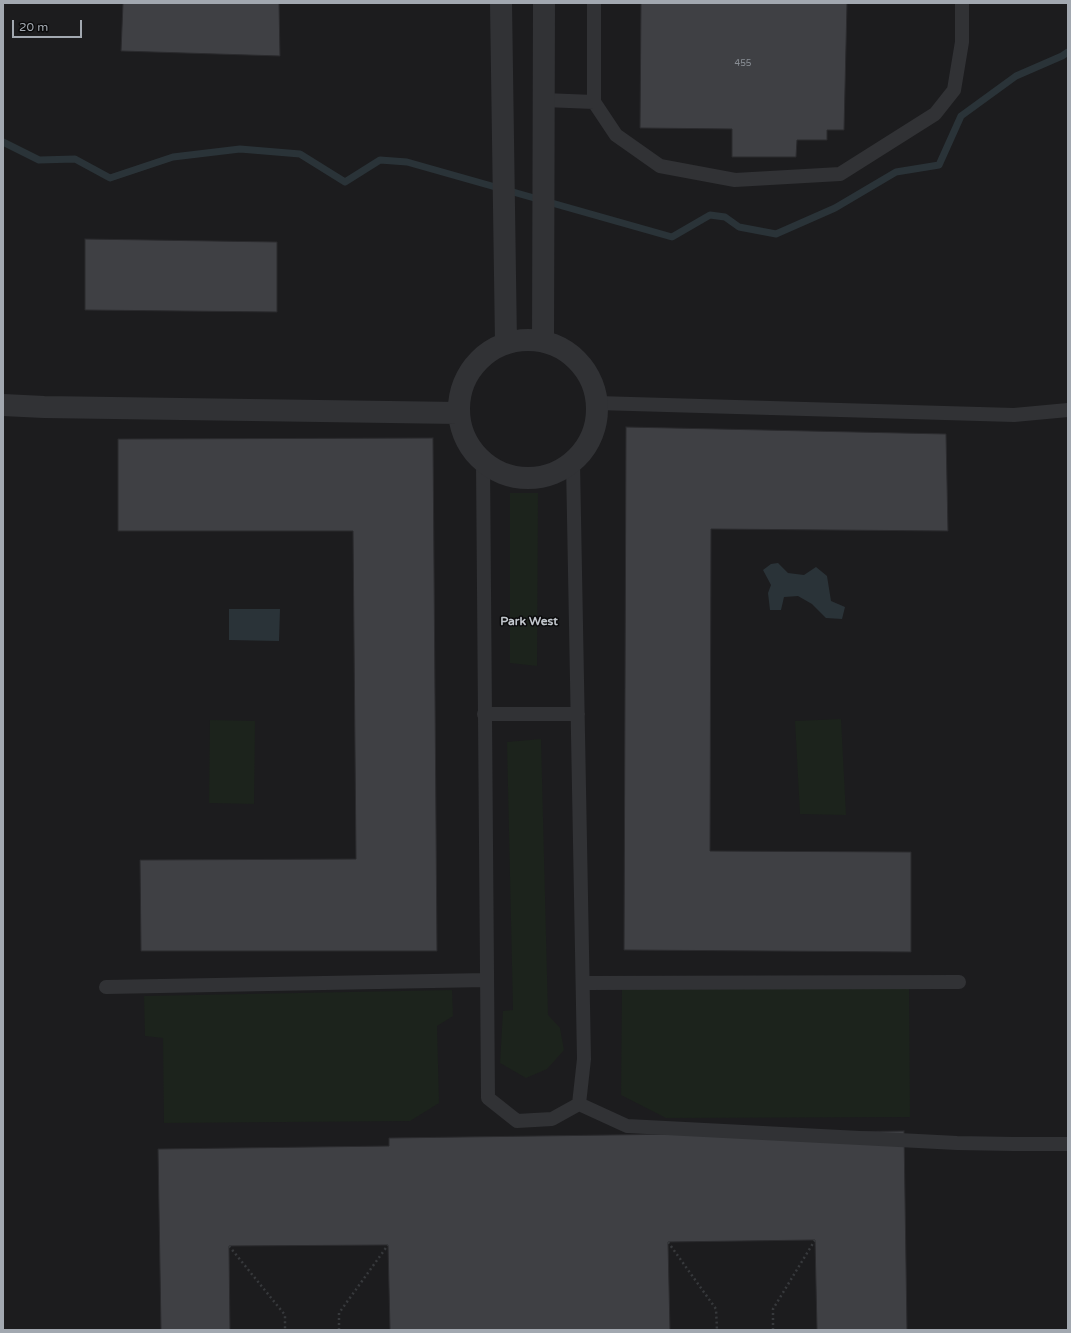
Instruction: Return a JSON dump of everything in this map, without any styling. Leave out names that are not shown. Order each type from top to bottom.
[{"type":"street","points":[[501,3],[506,343]]},
{"type":"street","points":[[543,341],[544,3]]},
{"type":"street","points":[[525,340],[543,341],[569,354],[588,375],[597,403],[596,425],[587,446],[573,463],[552,474],[528,479],[504,474],[483,462],[470,448],[462,432],[458,413],[461,390],[470,370],[486,353],[506,343],[525,340]]},
{"type":"street","points":[[3,405],[458,413]]},
{"type":"lane","points":[[594,3],[594,102],[616,135],[660,166],[735,180],[840,174],[935,114],[954,90],[962,42],[962,3]]},
{"type":"lane","points":[[544,100],[594,102]]},
{"type":"lane","points":[[597,403],[1014,415],[1068,410]]},
{"type":"lane","points":[[483,462],[488,1098],[517,1121],[552,1119],[579,1104]]},
{"type":"lane","points":[[573,463],[584,1059],[579,1104]]},
{"type":"lane","points":[[484,714],[578,714]]},
{"type":"lane","points":[[106,987],[487,980]]},
{"type":"lane","points":[[583,983],[959,982]]},
{"type":"lane","points":[[579,1104],[627,1126],[957,1143],[1068,1144]]},
{"type":"path","points":[[773,1330],[773,1309],[815,1240]]},
{"type":"path","points":[[668,1242],[716,1309],[717,1330]]},
{"type":"path","points":[[339,1330],[339,1312],[388,1245]]},
{"type":"path","points":[[229,1246],[285,1315],[284,1330]]},
{"type":"shaded area","points":[[3,3],[1068,3],[1068,1330],[3,1330]]},
{"type":"shaded area","points":[[510,493],[538,493],[537,666],[510,663]]},
{"type":"shaded area","points":[[778,563],[788,573],[804,575],[816,567],[827,576],[831,601],[845,607],[842,619],[826,618],[812,604],[798,596],[784,597],[781,610],[770,610],[768,593],[771,585],[763,570],[771,564]]},
{"type":"shaded area","points":[[229,609],[280,609],[279,641],[229,640]]},
{"type":"shaded area","points":[[841,719],[846,815],[800,814],[795,721]]},
{"type":"shaded area","points":[[210,720],[255,721],[254,804],[209,803]]},
{"type":"shaded area","points":[[541,739],[548,1015],[560,1028],[564,1050],[547,1069],[526,1078],[500,1063],[503,1011],[513,1010],[507,742]]},
{"type":"shaded area","points":[[909,987],[910,1117],[666,1118],[621,1095],[622,989]]},
{"type":"shaded area","points":[[452,990],[453,1016],[437,1026],[439,1103],[410,1121],[164,1123],[163,1038],[145,1036],[144,996]]},
{"type":"building","points":[[123,3],[279,3],[280,56],[121,51]]},
{"type":"building","points":[[641,3],[847,3],[844,130],[827,130],[827,140],[797,140],[796,157],[732,157],[732,129],[640,128]]},
{"type":"building","points":[[85,239],[277,242],[277,312],[85,310]]},
{"type":"building","points":[[626,427],[946,434],[948,531],[711,529],[710,851],[911,852],[911,952],[624,950]]},
{"type":"building","points":[[433,438],[437,951],[141,951],[140,860],[356,859],[353,531],[118,531],[118,439]]},
{"type":"building","points":[[904,1131],[907,1330],[817,1330],[815,1240],[668,1242],[670,1330],[390,1330],[388,1245],[229,1246],[230,1330],[161,1330],[158,1149],[389,1146],[389,1138]]},
{"type":"waterway","points":[[3,142],[39,160],[75,159],[110,178],[173,157],[240,149],[300,154],[345,182],[380,160],[407,162],[672,237],[710,215],[725,217],[739,227],[776,234],[835,208],[896,172],[939,165],[961,116],[1016,76],[1068,52]]},
{"type":"district","name":"Park West","points":[[529,622]]}]
